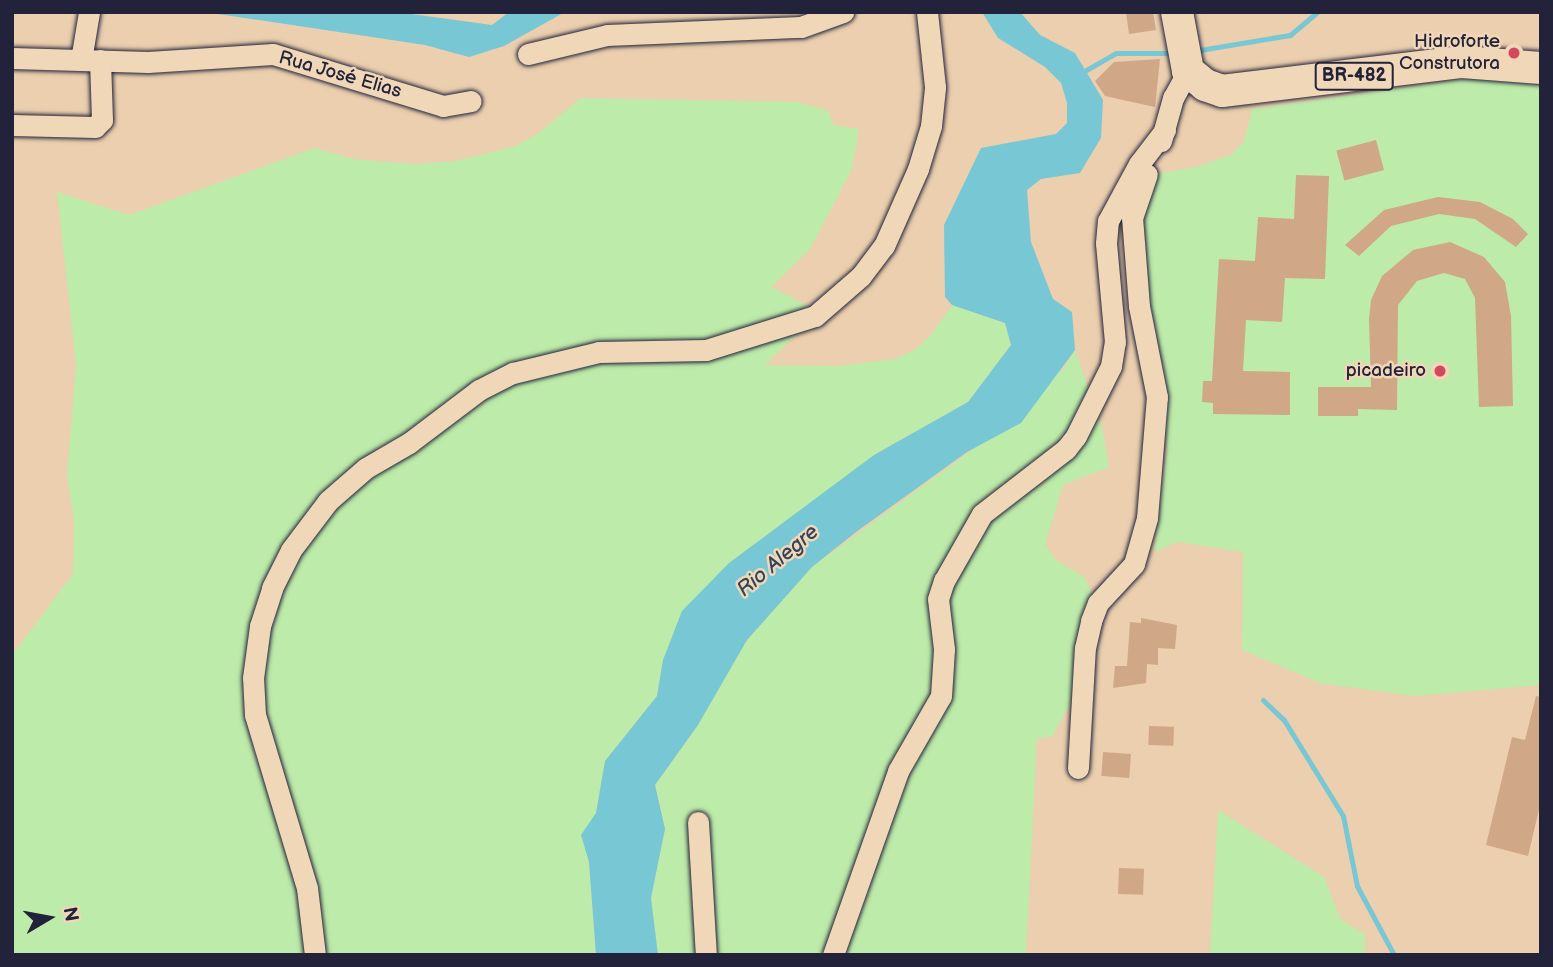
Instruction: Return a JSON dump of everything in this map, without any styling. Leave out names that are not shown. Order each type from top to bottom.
[{"type":"highway","name":"BR-482","points":[[1182,45],[1205,85],[1222,92],[1462,62],[1541,68]]},
{"type":"street","points":[[12,125],[95,127],[102,120],[91,60],[89,12]]},
{"type":"street","points":[[528,54],[607,35],[801,27],[843,12]]},
{"type":"street","points":[[315,955],[307,888],[255,715],[253,678],[260,626],[272,588],[291,550],[328,501],[366,468],[409,443],[479,390],[513,373],[599,352],[706,350],[761,336],[815,316],[861,275],[884,246],[918,169],[931,126],[935,87],[927,12]]},
{"type":"street","points":[[1078,768],[1085,648],[1091,621],[1098,603],[1134,564],[1147,518],[1157,397],[1139,306],[1132,218],[1165,130],[1182,45]]},
{"type":"street","name":"Rua José Elias","points":[[12,58],[91,60],[273,54],[443,106],[471,101]]},
{"type":"street","points":[[833,955],[898,771],[941,696],[944,649],[938,598],[953,562],[982,514],[1066,449],[1111,366],[1115,342],[1106,243],[1108,221],[1139,163],[1165,130]]},
{"type":"street","points":[[698,821],[706,955]]},
{"type":"green space","points":[[1485,76],[1541,84],[1541,685],[1414,696],[1320,683],[1242,650],[1243,552],[1178,542],[1154,552],[1167,448],[1164,383],[1149,316],[1142,206],[1154,174],[1197,167],[1232,154],[1244,141],[1252,109]]},
{"type":"green space","points":[[581,98],[797,102],[827,110],[834,125],[859,129],[852,169],[810,249],[771,287],[813,308],[799,332],[765,365],[838,366],[895,359],[916,349],[931,335],[952,305],[1005,323],[1011,345],[968,402],[874,455],[663,660],[657,696],[605,761],[596,813],[582,835],[589,862],[596,955],[12,955],[12,655],[73,574],[74,521],[67,475],[76,364],[57,192],[129,215],[315,148],[353,159],[414,164],[455,161],[513,147],[536,135]]},
{"type":"green space","points":[[1075,350],[1102,426],[1109,467],[1063,485],[1045,545],[1056,560],[1084,577],[1095,598],[1087,672],[1052,737],[1037,738],[1026,955],[658,955],[651,898],[665,829],[655,785],[698,725],[747,640],[812,567],[983,442],[1063,369]]},
{"type":"green space","points":[[1218,810],[1324,877],[1341,920],[1365,934],[1365,955],[1210,955]]},
{"type":"water","points":[[205,12],[397,12],[492,25],[509,12],[565,12],[504,46],[469,57],[425,45]]},
{"type":"water","name":"Rio Alegre","points":[[982,12],[1020,12],[1040,35],[1075,53],[1103,100],[1101,138],[1080,173],[1041,179],[1027,190],[1031,242],[1053,299],[1072,312],[1075,350],[1021,423],[967,452],[856,532],[812,567],[747,640],[698,725],[655,785],[665,829],[651,898],[658,955],[596,955],[589,862],[581,835],[596,813],[605,761],[657,696],[663,660],[682,611],[729,563],[874,455],[968,402],[1011,345],[1005,323],[952,305],[945,297],[944,225],[981,148],[1056,134],[1067,123],[1067,103],[1061,83],[1045,67],[998,38]]},
{"type":"building","points":[[1126,12],[1153,12],[1156,30],[1129,34]]},
{"type":"building","points":[[1160,59],[1155,107],[1105,96],[1095,81],[1114,62]]},
{"type":"building","points":[[1376,140],[1384,170],[1344,181],[1336,151]]},
{"type":"building","points":[[1296,175],[1329,176],[1325,279],[1285,278],[1282,322],[1246,320],[1243,371],[1290,372],[1290,415],[1213,414],[1213,403],[1202,402],[1203,381],[1212,381],[1219,259],[1255,261],[1258,217],[1294,219]]},
{"type":"building","points":[[1438,197],[1480,202],[1513,219],[1528,234],[1516,247],[1475,219],[1439,214],[1391,226],[1359,256],[1345,245],[1384,210]]},
{"type":"building","points":[[1450,242],[1484,257],[1505,282],[1511,316],[1513,406],[1479,407],[1475,298],[1465,279],[1444,273],[1417,281],[1398,305],[1397,410],[1358,409],[1358,416],[1318,416],[1318,387],[1371,387],[1369,319],[1371,300],[1382,276],[1413,250]]},
{"type":"building","points":[[1141,618],[1177,625],[1175,649],[1158,648],[1158,665],[1147,664],[1146,683],[1113,688],[1115,666],[1127,666],[1130,622],[1141,623]]},
{"type":"building","points":[[1536,696],[1541,697],[1541,801],[1528,856],[1486,845],[1512,737],[1525,740]]},
{"type":"building","points":[[1149,726],[1174,727],[1173,746],[1148,745]]},
{"type":"building","points":[[1103,752],[1131,754],[1129,778],[1101,776]]},
{"type":"building","points":[[1119,868],[1144,869],[1143,895],[1118,894]]},
{"type":"waterway","points":[[1194,51],[1290,35],[1317,12]]},
{"type":"waterway","points":[[1081,73],[1116,53],[1174,53]]},
{"type":"waterway","points":[[1263,700],[1284,720],[1343,816],[1357,886],[1394,955]]},
{"type":"place","name":"Hidroforte Construtora","points":[[1514,53]]},
{"type":"place","name":"picadeiro","points":[[1440,371]]}]
